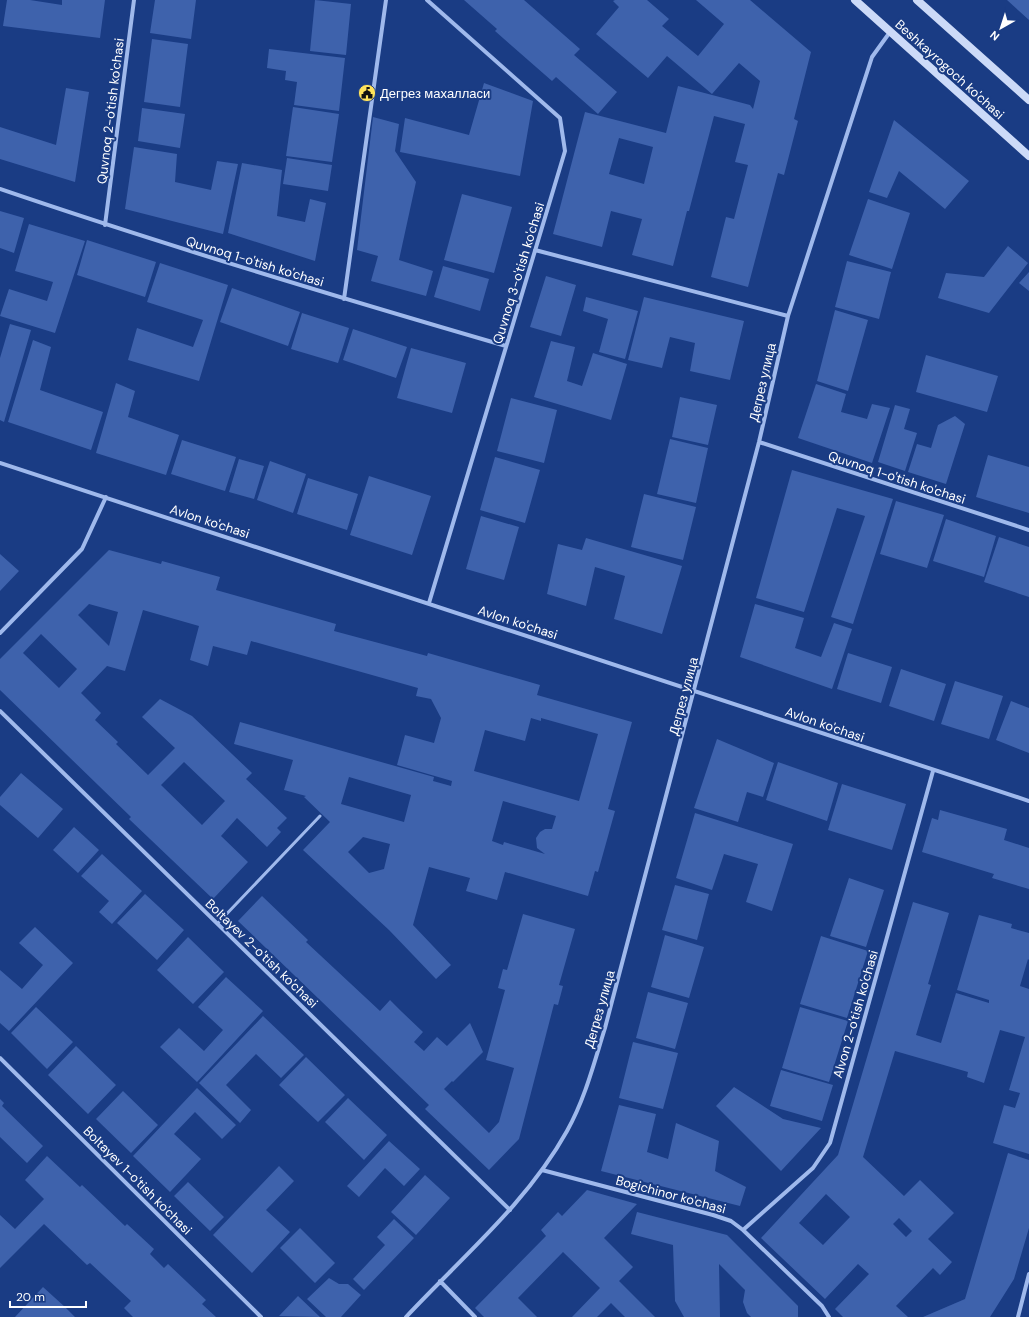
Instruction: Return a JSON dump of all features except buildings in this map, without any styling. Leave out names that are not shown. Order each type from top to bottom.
[{"type":"main road","name":"Beshkayrogoch ko'chasi","points":[[855,0],[1029,156]]},
{"type":"main road","points":[[917,0],[1029,100]]},
{"type":"street","name":"Quvnoq 2-o'tish ko'chasi","points":[[105,225],[134,0]]},
{"type":"street","points":[[344,299],[386,0]]},
{"type":"street","name":"Quvnoq 3-o'tish ko'chasi","points":[[427,0],[560,118],[565,151],[429,603]]},
{"type":"street","name":"Дегрез улица","points":[[406,1317],[510,1210],[542,1170],[568,1130],[589,1079],[605,1028],[759,442],[788,316],[872,56],[890,32]]},
{"type":"street","name":"Quvnoq 1-o'tish ko'chasi","points":[[0,189],[105,225],[344,299],[506,346]]},
{"type":"street","points":[[535,250],[788,316]]},
{"type":"street","name":"Quvnoq 1-o'tish ko'chasi","points":[[759,442],[1029,530]]},
{"type":"street","name":"Avlon ko'chasi","points":[[0,463],[429,603],[933,771],[1029,801]]},
{"type":"street","points":[[0,634],[82,549],[106,497]]},
{"type":"street","name":"Boltayev 2-o'tish ko'chasi","points":[[0,711],[510,1210]]},
{"type":"street","name":"Alvon 2-o'tish ko'chasi","points":[[743,1230],[813,1168],[830,1142],[933,771]]},
{"type":"street","name":"Boltayev 1-o'tish ko'chasi","points":[[0,1058],[261,1317]]},
{"type":"street","name":"Bogichinor ko'chasi","points":[[542,1170],[713,1215],[731,1222],[743,1230],[822,1306],[829,1317]]},
{"type":"street","points":[[1018,1317],[1029,1274]]},
{"type":"street","points":[[440,1281],[475,1317]]},
{"type":"lane","points":[[218,923],[320,816]]},
{"type":"place","name":"Дегрез махалласи","points":[[367,93]]}]
